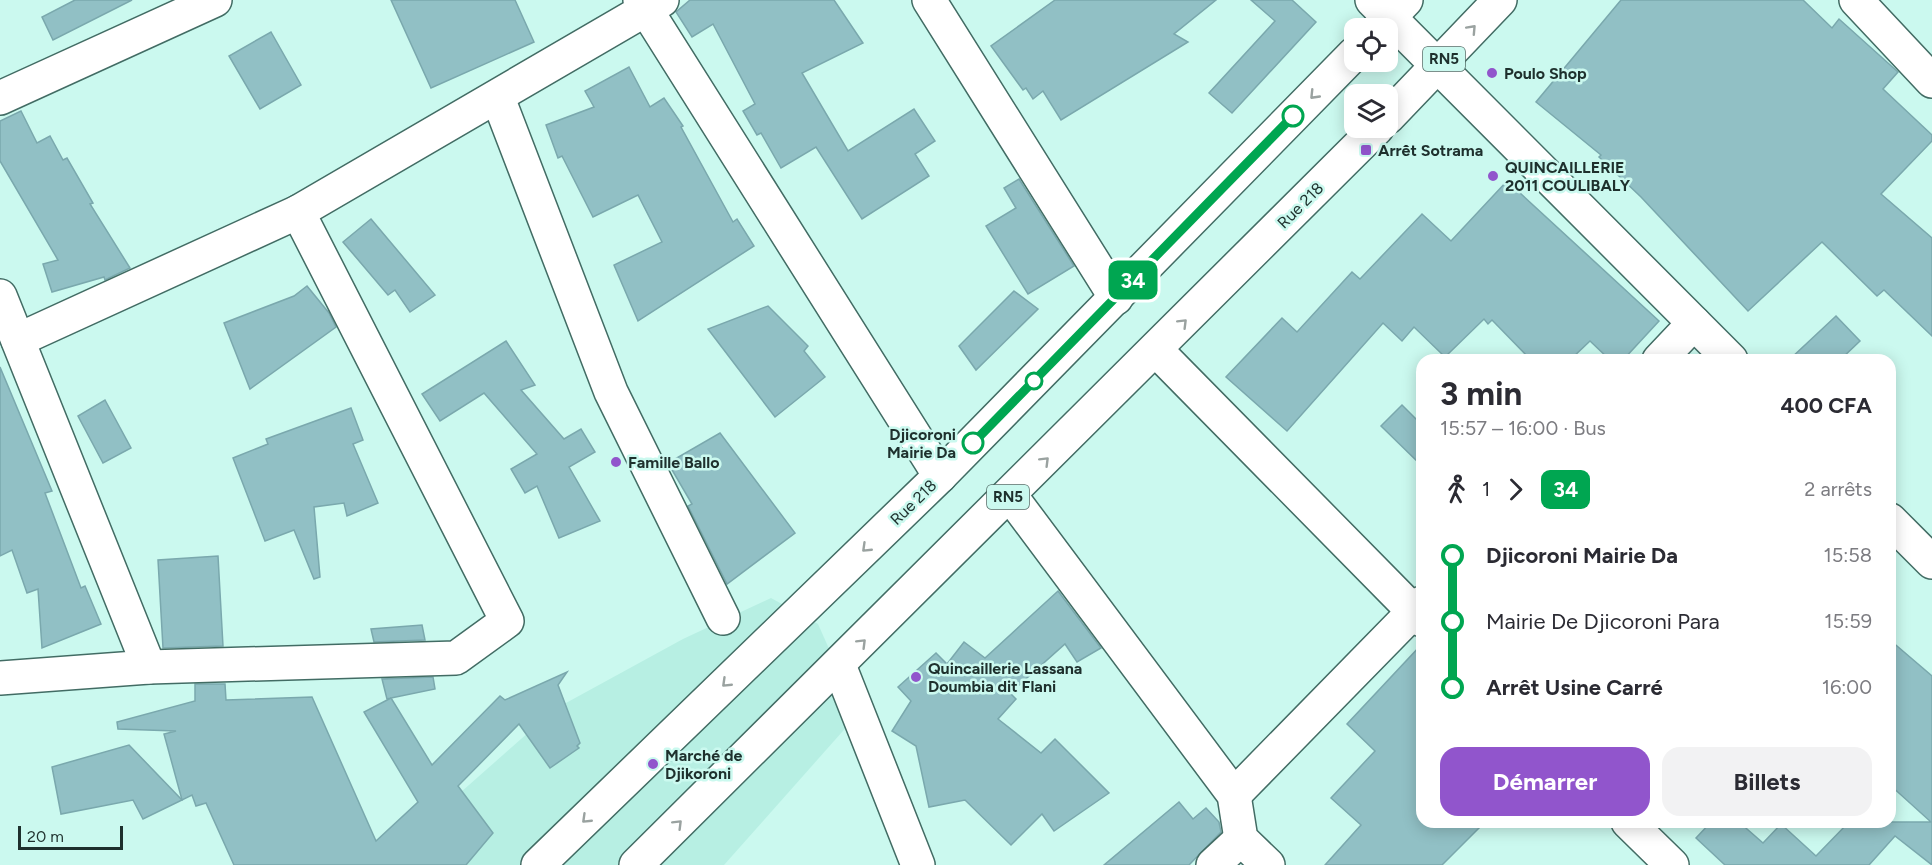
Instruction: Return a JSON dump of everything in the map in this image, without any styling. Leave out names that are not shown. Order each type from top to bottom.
[{"type":"main road","points":[[0,98],[215,0]]},
{"type":"main road","points":[[929,0],[1116,298]]},
{"type":"main road","name":"RN5","points":[[1398,107],[1500,0]]},
{"type":"main road","points":[[1856,0],[1932,81]]},
{"type":"main road","points":[[18,340],[298,212],[498,98],[649,3],[940,476]]},
{"type":"main road","points":[[1387,12],[1725,354]]},
{"type":"main road","name":"Rue 218","points":[[538,865],[940,476],[1344,64]]},
{"type":"main road","points":[[498,98],[611,392],[723,618]]},
{"type":"main road","name":"Rue 218","points":[[636,865],[1367,138]]},
{"type":"main road","points":[[0,678],[149,667],[456,658],[507,621],[298,212]]},
{"type":"main road","points":[[0,296],[149,667]]},
{"type":"main road","points":[[1665,354],[1694,323]]},
{"type":"main road","points":[[1156,350],[1416,609]]},
{"type":"main road","points":[[1010,495],[1234,795],[1242,839],[1268,865]]},
{"type":"main road","points":[[1896,538],[1932,562]]},
{"type":"main road","points":[[1234,795],[1416,615]]},
{"type":"main road","points":[[839,665],[918,865]]},
{"type":"main road","points":[[1636,828],[1672,865]]},
{"type":"main road","points":[[1213,865],[1242,839]]},
{"type":"shaded area","name":"Marché de Djikoroni","points":[[771,598],[818,624],[858,714],[724,865],[385,865],[435,815],[555,709],[683,639]]},
{"type":"building","points":[[75,0],[132,0],[53,40],[42,17]]},
{"type":"building","points":[[391,0],[515,0],[534,42],[431,88]]},
{"type":"building","points":[[690,0],[834,0],[863,43],[802,73],[848,151],[914,109],[935,141],[915,154],[929,176],[862,219],[816,147],[781,168],[761,133],[757,135],[743,111],[755,104],[713,24],[692,37],[676,12]]},
{"type":"building","points":[[1055,0],[1216,0],[1174,34],[1188,42],[1061,120],[1043,91],[1033,99],[1026,88],[1023,90],[991,46]]},
{"type":"building","points":[[1251,0],[1292,0],[1316,22],[1232,113],[1209,93],[1275,21]]},
{"type":"building","points":[[1621,0],[1803,0],[1832,28],[1839,19],[1898,72],[1883,89],[1932,135],[1932,141],[1881,194],[1932,238],[1932,336],[1884,290],[1877,296],[1822,242],[1748,311],[1641,197],[1599,157],[1601,155],[1536,102]]},
{"type":"building","points":[[271,32],[301,85],[260,109],[229,56]]},
{"type":"building","points":[[629,67],[650,107],[664,98],[683,126],[681,127],[733,222],[737,219],[754,246],[638,321],[614,265],[662,242],[638,195],[593,217],[562,156],[558,158],[546,125],[594,107],[585,91]]},
{"type":"building","points":[[21,111],[37,143],[50,136],[63,160],[67,158],[93,203],[90,204],[130,268],[105,280],[104,277],[52,292],[43,264],[58,260],[0,161],[0,121]]},
{"type":"building","points":[[1019,179],[1074,266],[1028,294],[986,226],[1016,208],[1004,188]]},
{"type":"building","points":[[1507,181],[1659,321],[1629,354],[1604,354],[1590,341],[1576,354],[1525,354],[1492,320],[1488,324],[1484,319],[1448,354],[1442,354],[1414,327],[1402,341],[1383,323],[1287,431],[1226,377],[1282,318],[1297,332],[1352,272],[1360,279],[1422,214],[1451,241]]},
{"type":"building","points":[[371,219],[435,295],[410,312],[395,290],[388,295],[343,242]]},
{"type":"building","points":[[307,286],[329,313],[336,327],[250,389],[224,323],[294,296]]},
{"type":"building","points":[[1014,291],[1038,309],[976,370],[959,346]]},
{"type":"building","points":[[768,306],[808,346],[804,351],[825,377],[775,417],[708,329]]},
{"type":"building","points":[[1836,316],[1860,341],[1846,354],[1795,354]]},
{"type":"building","points":[[506,341],[535,385],[521,390],[564,439],[581,429],[595,452],[569,467],[600,521],[559,538],[537,486],[525,493],[511,469],[537,454],[484,393],[440,421],[422,394]]},
{"type":"building","points":[[0,367],[52,491],[45,493],[81,588],[85,586],[101,624],[42,648],[38,589],[27,593],[12,550],[0,556]]},
{"type":"building","points":[[105,400],[131,448],[103,463],[78,416]]},
{"type":"building","points":[[1402,405],[1416,419],[1416,460],[1381,426]]},
{"type":"building","points":[[351,408],[363,440],[353,444],[378,503],[347,516],[344,503],[314,507],[320,577],[314,579],[294,530],[265,541],[233,458],[268,444],[266,439]]},
{"type":"building","points":[[720,433],[795,533],[727,584],[688,506],[692,504],[668,463]]},
{"type":"building","points":[[218,556],[223,646],[163,648],[158,560]]},
{"type":"building","points":[[1058,591],[1101,648],[1077,662],[1065,644],[1010,693],[1016,699],[998,719],[1041,753],[1055,739],[1109,793],[1054,831],[1042,814],[1011,845],[965,800],[929,807],[916,746],[892,731],[911,701],[898,687],[936,653],[947,664],[964,642],[985,658]]},
{"type":"building","points":[[422,625],[425,640],[374,642],[371,629]]},
{"type":"building","points":[[1896,645],[1932,676],[1932,865],[1895,836],[1869,865],[1725,865],[1696,838],[1705,828],[1746,828],[1763,843],[1777,828],[1785,828],[1816,856],[1843,828],[1896,828],[1896,822],[1931,822],[1896,790]]},
{"type":"building","points":[[1416,650],[1416,828],[1479,828],[1442,865],[1325,865],[1361,825],[1331,798],[1375,751],[1347,724]]},
{"type":"building","points":[[567,672],[558,685],[580,743],[577,746],[579,748],[550,768],[519,724],[458,786],[493,833],[466,865],[234,865],[206,803],[196,806],[192,795],[182,800],[164,734],[176,731],[118,729],[117,722],[195,701],[195,684],[225,684],[226,700],[312,697],[376,841],[418,802],[364,712],[391,698],[432,765],[500,696],[505,700]]},
{"type":"building","points":[[433,677],[435,689],[387,699],[382,679]]},
{"type":"building","points":[[129,745],[182,800],[143,819],[133,800],[61,814],[52,767]]},
{"type":"building","points":[[1179,802],[1193,819],[1206,808],[1219,822],[1221,832],[1189,865],[1104,865]]},
{"type":"bus line","name":"34","points":[[973,443],[1293,116]]},
{"type":"place","name":"Poulo Shop","points":[[1492,73]]},
{"type":"place","name":"Arrêt Sotrama","points":[[1366,150]]},
{"type":"place","name":"QUINCAILLERIE 2011 COULIBALY","points":[[1493,176]]},
{"type":"place","name":"Djicoroni Mairie Da","points":[[973,443]]},
{"type":"place","name":"Famille Ballo","points":[[616,462]]},
{"type":"place","name":"Quincaillerie Lassana Doumbia dit Flani","points":[[916,677]]},
{"type":"place","name":"Marché de Djikoroni","points":[[653,764]]}]
